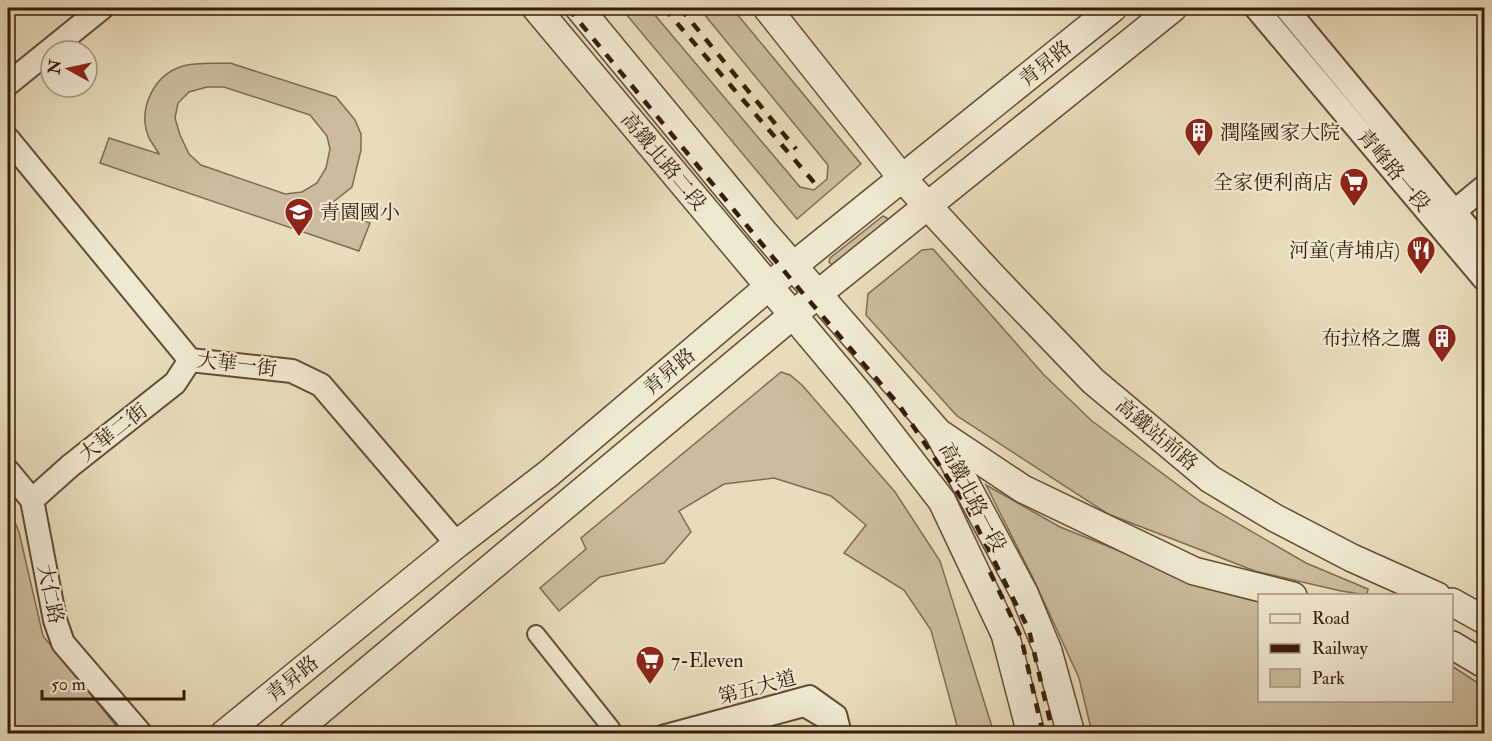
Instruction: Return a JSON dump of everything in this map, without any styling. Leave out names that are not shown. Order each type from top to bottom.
[{"type":"street","points":[[8,84],[102,8]]},
{"type":"street","name":"高鐵北路二段","points":[[536,8],[793,314]]},
{"type":"street","name":"高鐵北路二段","points":[[579,8],[818,294]]},
{"type":"street","points":[[767,8],[902,178],[927,205]]},
{"type":"street","name":"青昇路","points":[[224,734],[457,544],[548,474],[793,266],[1113,8]]},
{"type":"street","name":"青昇路","points":[[292,734],[793,314],[1173,8]]},
{"type":"street","name":"青峰路一段","points":[[1257,8],[1447,218],[1485,247]]},
{"type":"street","name":"青峰路一段","points":[[1286,8],[1447,218],[1485,279]]},
{"type":"street","name":"大華一街","points":[[8,139],[190,360],[292,371],[321,385],[457,544]]},
{"type":"street","points":[[1447,218],[1485,187]]},
{"type":"street","name":"高鐵站前路","points":[[927,205],[1093,381],[1210,479],[1275,518],[1352,558],[1433,594]]},
{"type":"street","name":"高鐵北路一段","points":[[818,294],[938,432],[1024,593],[1048,651],[1071,734]]},
{"type":"street","name":"高鐵北路一段","points":[[793,314],[860,395],[942,501],[1005,634],[1031,734]]},
{"type":"street","name":"大華二街","points":[[32,500],[70,466],[176,383],[190,360]]},
{"type":"street","points":[[938,432],[1023,489],[1194,571],[1285,594]]},
{"type":"street","name":"大仁路","points":[[8,471],[32,500],[55,620],[63,643],[141,734]]},
{"type":"street","points":[[1453,603],[1485,620]]},
{"type":"street","points":[[536,634],[611,728],[613,734]]},
{"type":"street","points":[[1453,646],[1485,664]]},
{"type":"street","name":"第五大道","points":[[662,734],[810,694],[838,714],[843,734]]},
{"type":"street","name":"第五大道","points":[[708,734],[804,708],[828,722],[831,734]]},
{"type":"green space","points":[[621,8],[649,8],[800,187],[814,190],[827,179],[828,165],[699,8],[732,8],[861,164],[797,219]]},
{"type":"green space","points":[[230,63],[336,97],[355,120],[361,134],[361,150],[352,187],[327,207],[370,223],[359,251],[100,163],[109,138],[159,154],[149,138],[145,116],[150,95],[163,77],[183,66]],"holes":[[[207,87],[224,87],[310,115],[327,136],[330,149],[326,168],[317,183],[302,192],[285,194],[201,165],[189,154],[175,118],[178,103],[189,92]]]},
{"type":"green space","points":[[883,216],[887,218],[887,223],[835,264],[832,265],[829,262],[830,258]]},
{"type":"green space","points":[[933,249],[1044,375],[1092,421],[1201,502],[1306,563],[1368,589],[1367,594],[1341,591],[1255,571],[1108,514],[957,416],[866,315],[868,294],[922,250]]},
{"type":"green space","points":[[781,372],[790,375],[802,385],[895,492],[940,561],[994,733],[959,733],[931,630],[904,590],[844,553],[866,525],[831,496],[774,478],[724,484],[679,511],[691,532],[664,563],[600,577],[559,611],[540,588],[586,549],[581,538]]},
{"type":"green space","points":[[986,485],[1060,527],[1162,568],[1258,599],[1258,702],[1453,702],[1453,667],[1484,687],[1484,733],[1092,733],[1079,678],[1034,580]]},
{"type":"green space","points":[[8,506],[19,532],[43,636],[122,733],[8,733]]},
{"type":"railway","points":[[568,8],[794,283],[899,405],[966,505],[1029,630],[1053,734]]},
{"type":"railway","points":[[664,8],[818,187]]},
{"type":"railway","points":[[680,8],[796,149]]},
{"type":"railway","points":[[990,572],[1021,637],[1043,734]]},
{"type":"place","name":"潤隆國家大院","points":[[1199,158]]},
{"type":"place","name":"全家便利商店","points":[[1354,208]]},
{"type":"place","name":"青園國小","points":[[299,238]]},
{"type":"place","name":"河童(青埔店)","points":[[1421,276]]},
{"type":"place","name":"布拉格之鷹","points":[[1442,364]]},
{"type":"place","name":"7-Eleven","points":[[650,686]]}]
